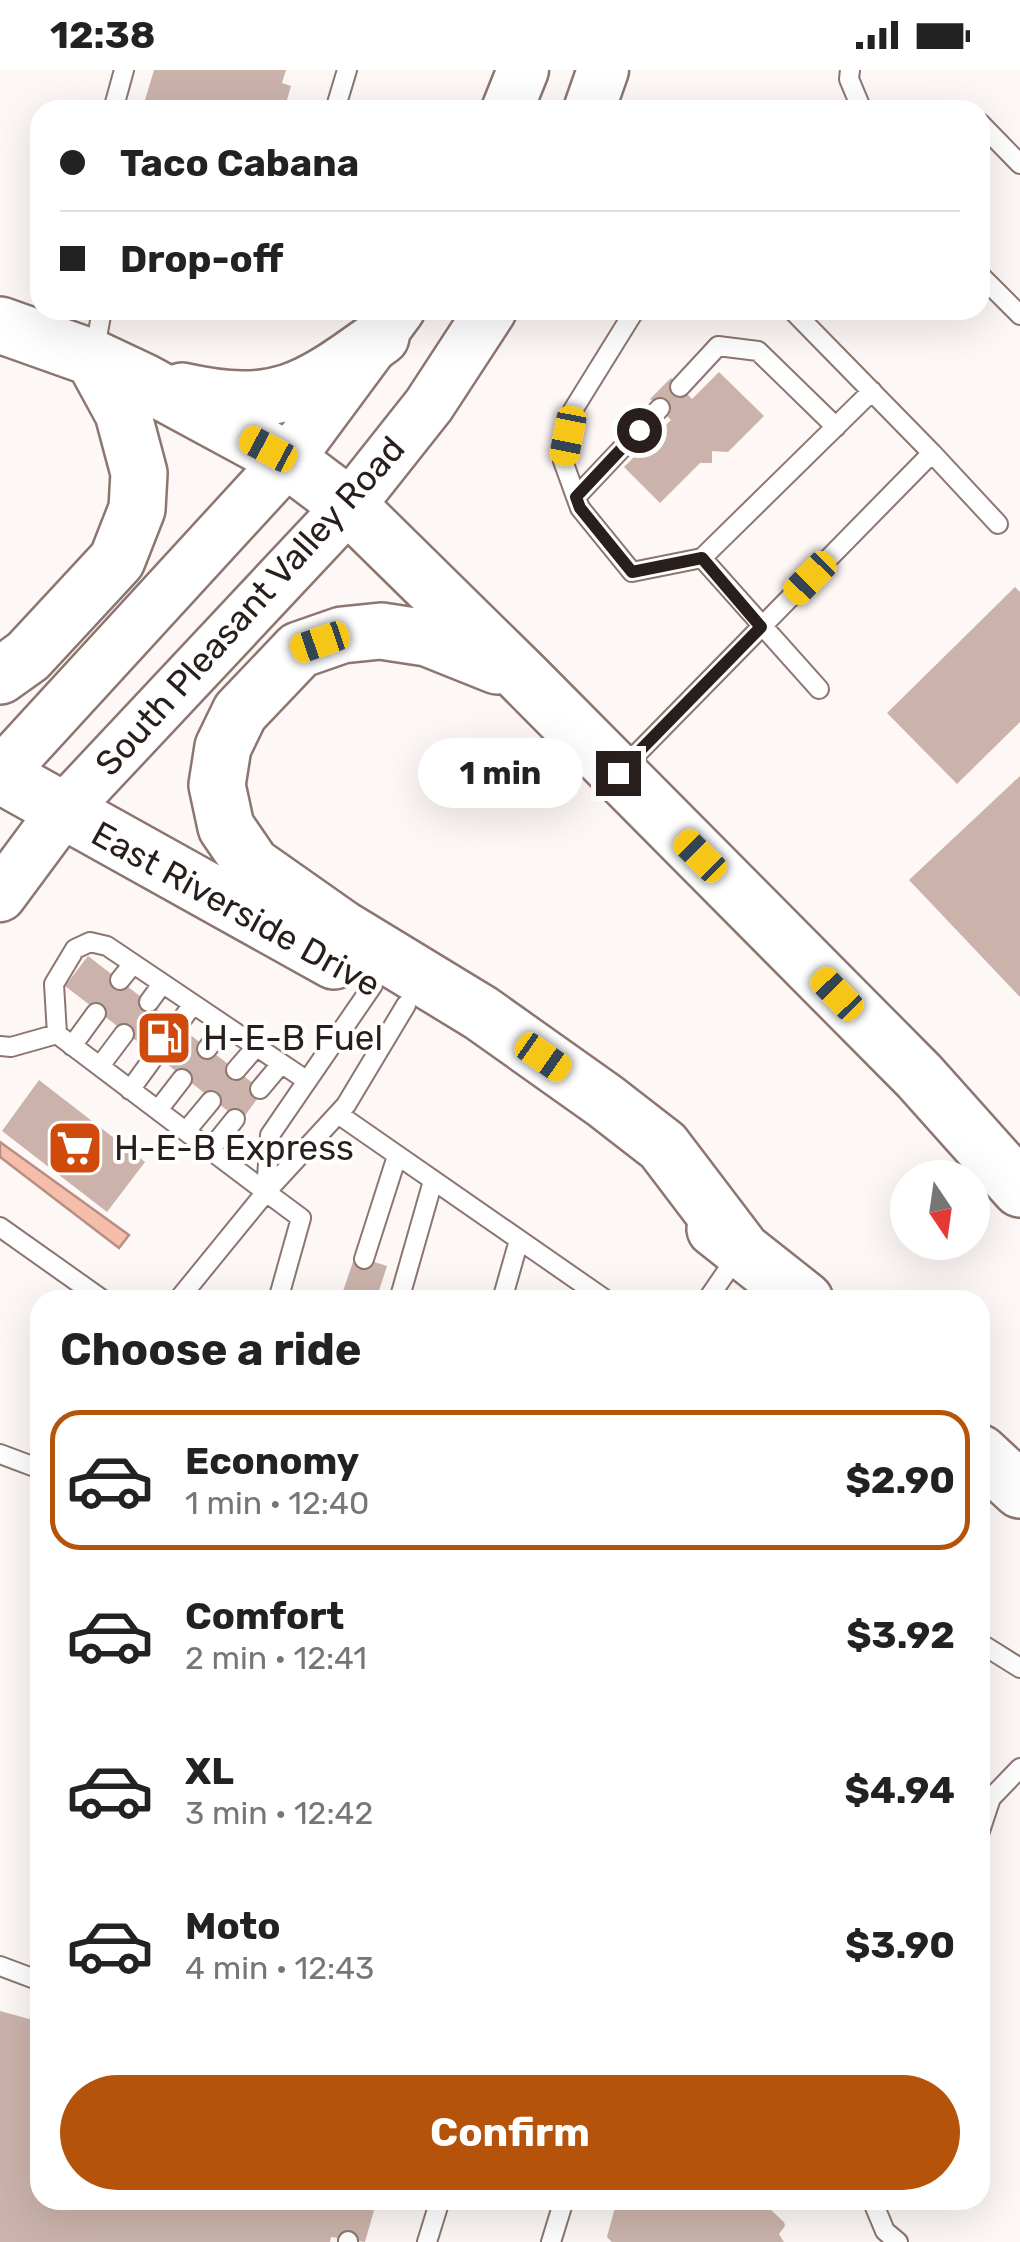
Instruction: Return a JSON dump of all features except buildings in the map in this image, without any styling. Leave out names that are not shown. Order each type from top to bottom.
[{"type":"main road","points":[[511,100],[523,70]]},
{"type":"main road","points":[[592,100],[603,70]]},
{"type":"main road","name":"South Pleasant Valley Road","points":[[0,896],[63,811],[349,506],[430,405],[485,320]]},
{"type":"main road","points":[[0,324],[98,334],[144,382],[288,460],[349,506],[919,1076],[1020,1189]]},
{"type":"main road","points":[[144,382],[210,397],[281,396],[326,376],[390,324]]},
{"type":"main road","name":"South Pleasant Valley Road","points":[[0,774],[288,460],[390,324]]},
{"type":"main road","points":[[0,676],[28,656],[116,560],[136,509],[139,473],[98,334]]},
{"type":"main road","points":[[523,676],[427,638],[381,631],[342,635],[299,650],[240,712],[223,748],[217,785],[226,827],[252,865],[343,929],[480,1014],[663,1146],[742,1250]]},
{"type":"main road","name":"East Riverside Drive","points":[[0,774],[389,995],[792,1290]]},
{"type":"main road","points":[[990,1463],[1020,1490]]},
{"type":"lane","points":[[116,100],[124,70]]},
{"type":"lane","points":[[338,100],[347,70]]},
{"type":"lane","points":[[850,70],[849,80],[858,100]]},
{"type":"lane","points":[[990,133],[1020,164]]},
{"type":"lane","points":[[990,284],[1020,314]]},
{"type":"lane","points":[[629,320],[573,410],[563,461],[580,508],[632,572],[702,558],[872,392]]},
{"type":"lane","points":[[802,320],[998,524]]},
{"type":"lane","points":[[680,387],[718,346],[758,351],[836,427]]},
{"type":"lane","points":[[576,497],[660,408]]},
{"type":"lane","points":[[618,773],[932,453]]},
{"type":"lane","points":[[702,558],[819,689]]},
{"type":"lane","points":[[281,1290],[301,1218],[65,1040],[54,984],[75,949],[90,942],[107,946],[306,1080]]},
{"type":"lane","points":[[120,980],[132,964]]},
{"type":"lane","points":[[148,1002],[162,984]]},
{"type":"lane","points":[[266,1192],[270,1135],[306,1080],[389,995]]},
{"type":"lane","points":[[186,1290],[266,1192],[338,1114],[389,995]]},
{"type":"lane","points":[[178,1025],[193,1004]]},
{"type":"lane","points":[[0,1046],[11,1048],[65,1040],[96,1013]]},
{"type":"lane","points":[[207,1049],[224,1026]]},
{"type":"lane","points":[[100,1066],[124,1034]]},
{"type":"lane","points":[[236,1070],[256,1047]]},
{"type":"lane","points":[[130,1090],[154,1057]]},
{"type":"lane","points":[[260,1089],[281,1064]]},
{"type":"lane","points":[[158,1110],[182,1079]]},
{"type":"lane","points":[[186,1132],[211,1101]]},
{"type":"lane","points":[[338,1114],[592,1290]]},
{"type":"lane","points":[[210,1150],[235,1120]]},
{"type":"lane","points":[[364,1259],[397,1156]]},
{"type":"lane","points":[[402,1290],[433,1181]]},
{"type":"lane","points":[[0,1227],[89,1290]]},
{"type":"lane","points":[[505,1290],[519,1240]]},
{"type":"lane","points":[[715,1290],[742,1250]]},
{"type":"lane","points":[[0,1454],[30,1465]]},
{"type":"lane","points":[[990,1649],[1020,1668]]},
{"type":"lane","points":[[990,1792],[1020,1768]]},
{"type":"lane","points":[[0,1966],[30,1977]]},
{"type":"lane","points":[[428,2242],[437,2210]]},
{"type":"lane","points":[[551,2242],[561,2210]]},
{"type":"lane","points":[[876,2210],[885,2231],[898,2242]]},
{"type":"shaded area","points":[[0,1142],[129,1235],[119,1248],[0,1157]]},
{"type":"place","name":"H-E-B Fuel","points":[[164,1038]]},
{"type":"place","name":"H-E-B Express","points":[[75,1148]]},
{"type":"route","points":[[618,773],[761,627],[702,558],[632,572],[580,508],[576,497],[639,430]]}]
